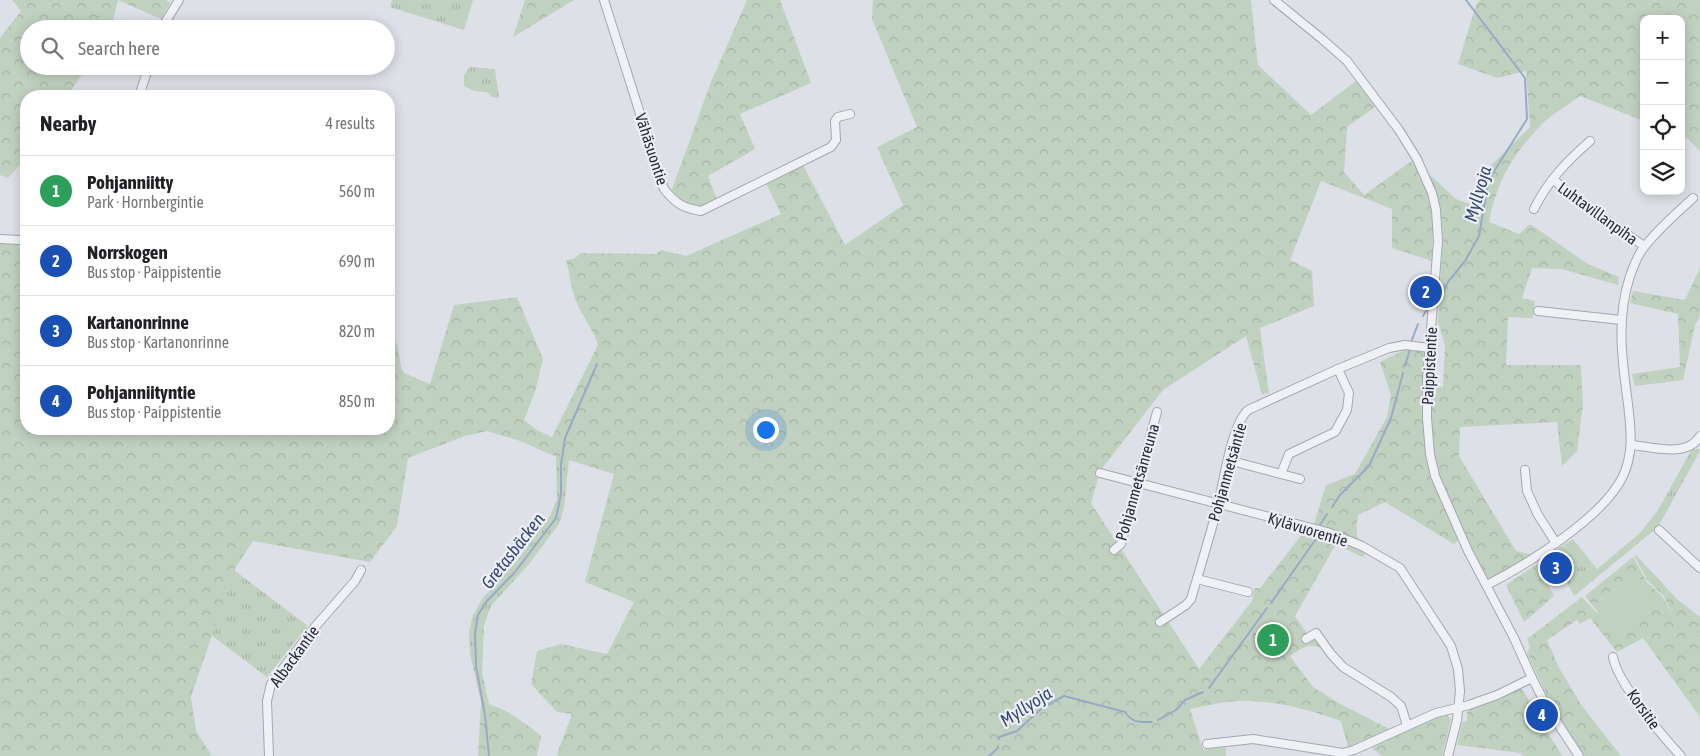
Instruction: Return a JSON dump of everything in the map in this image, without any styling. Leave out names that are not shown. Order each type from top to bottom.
[{"type":"street","points":[[167,20],[179,0]]},
{"type":"street","name":"Vähäsuontie","points":[[604,0],[664,189],[672,199],[685,208],[701,211],[831,147],[836,140],[835,121],[838,117],[850,114]]},
{"type":"street","name":"Paippistentie","points":[[1274,0],[1347,61],[1417,159],[1432,193],[1436,210],[1438,241],[1426,392],[1428,440],[1433,467],[1437,482],[1461,536],[1514,638],[1547,708],[1579,756]]},
{"type":"street","points":[[142,90],[146,75]]},
{"type":"street","name":"Luhtavillanpiha","points":[[1534,209],[1543,191],[1564,164],[1590,141]]},
{"type":"street","name":"Luhtavillanpiha","points":[[1553,179],[1572,196],[1644,246]]},
{"type":"street","points":[[1487,585],[1519,568],[1589,518],[1610,496],[1622,478],[1632,445],[1622,355],[1621,320],[1625,292],[1635,261],[1644,246],[1693,198]]},
{"type":"street","points":[[0,239],[20,240]]},
{"type":"street","points":[[1538,311],[1621,320]]},
{"type":"street","name":"Pohjanmetsäntie","points":[[1160,622],[1186,605],[1191,599],[1218,504],[1228,460],[1244,414],[1248,410],[1338,369],[1389,348],[1405,345],[1430,348]]},
{"type":"street","points":[[1281,474],[1289,454],[1335,432],[1341,422],[1347,410],[1349,393],[1338,369]]},
{"type":"street","name":"Pohjanmetsänreuna","points":[[1114,550],[1121,544],[1157,412]]},
{"type":"street","points":[[1632,445],[1682,450],[1691,446],[1700,436]]},
{"type":"street","points":[[1228,460],[1300,479]]},
{"type":"street","points":[[1525,470],[1527,491],[1538,515],[1556,543]]},
{"type":"street","name":"Kylävuorentie","points":[[1100,473],[1327,532],[1362,546],[1400,568],[1450,646],[1458,669],[1460,691],[1457,720],[1448,756]]},
{"type":"street","points":[[1659,530],[1700,568]]},
{"type":"street","name":"Albackantie","points":[[269,756],[267,700],[271,684],[314,628],[354,582],[361,570]]},
{"type":"street","points":[[1197,579],[1248,592]]},
{"type":"street","points":[[1306,639],[1316,633],[1343,668],[1391,697],[1401,706],[1407,725]]},
{"type":"street","name":"Korsitie","points":[[1614,657],[1615,667],[1643,710],[1681,756]]},
{"type":"street","points":[[1207,744],[1253,739],[1343,753],[1354,750],[1444,710],[1469,705],[1532,678]]},
{"type":"green space","points":[[12,0],[118,0],[113,20],[20,20],[20,75],[81,75],[72,90],[20,90],[20,165],[8,178],[0,175],[0,38],[21,11]]},
{"type":"green space","points":[[118,0],[166,0],[170,3],[161,19]]},
{"type":"green space","points":[[392,0],[473,0],[464,30],[390,7]]},
{"type":"green space","points":[[525,0],[574,0],[513,37]]},
{"type":"green space","points":[[747,0],[780,0],[811,83],[740,114],[755,149],[708,176],[717,200],[703,206],[688,206],[671,192],[711,82]]},
{"type":"green space","points":[[873,0],[1251,0],[1258,65],[1311,115],[1356,81],[1375,107],[1347,127],[1344,172],[1364,195],[1413,160],[1428,193],[1433,211],[1432,261],[1392,248],[1392,209],[1321,181],[1290,260],[1312,271],[1314,306],[1260,328],[1269,394],[1262,395],[1246,336],[1163,390],[1100,471],[1091,503],[1199,669],[1252,601],[1255,588],[1260,588],[1303,533],[1314,524],[1326,485],[1355,474],[1387,417],[1391,395],[1380,362],[1414,345],[1430,348],[1427,380],[1443,388],[1445,345],[1438,321],[1443,239],[1441,209],[1429,174],[1456,199],[1472,205],[1485,171],[1530,127],[1526,71],[1497,78],[1458,64],[1476,5],[1480,0],[1700,0],[1700,151],[1685,137],[1685,15],[1640,15],[1640,119],[1580,96],[1556,112],[1532,134],[1508,168],[1492,207],[1489,222],[1519,234],[1530,224],[1588,264],[1619,277],[1618,285],[1562,269],[1532,268],[1522,298],[1535,301],[1533,318],[1508,317],[1506,365],[1581,365],[1583,405],[1577,451],[1562,466],[1557,422],[1460,427],[1459,456],[1516,551],[1538,556],[1487,585],[1461,537],[1454,544],[1385,502],[1358,515],[1358,539],[1369,550],[1362,557],[1336,544],[1295,616],[1308,635],[1323,635],[1326,643],[1324,651],[1320,647],[1311,645],[1302,648],[1290,656],[1313,687],[1337,702],[1389,729],[1348,747],[1341,721],[1286,705],[1243,701],[1190,709],[1203,750],[1226,747],[1226,756],[558,756],[557,754],[572,714],[557,712],[531,684],[537,651],[561,644],[607,654],[634,602],[585,582],[614,474],[552,455],[520,441],[487,431],[465,436],[408,458],[397,526],[370,562],[253,541],[234,570],[191,697],[196,731],[212,756],[0,756],[0,243],[20,245],[20,435],[395,435],[395,341],[404,373],[430,384],[454,305],[517,297],[543,359],[535,392],[524,420],[537,430],[552,437],[598,345],[575,298],[566,260],[574,259],[581,253],[656,254],[661,250],[686,256],[781,214],[766,183],[803,165],[845,245],[903,205],[877,147],[917,127],[872,19]]},
{"type":"green space","points":[[470,67],[495,69],[499,98],[492,97],[487,92],[474,91],[464,86],[464,75]]},
{"type":"green space","points":[[1700,268],[1700,316],[1695,325],[1683,380],[1635,386],[1632,374],[1680,367],[1678,314],[1630,303],[1633,291],[1685,300]]},
{"type":"green space","points":[[1692,449],[1700,449],[1700,451],[1658,527],[1574,596],[1551,553],[1573,539],[1597,569],[1640,533],[1658,510]]},
{"type":"green space","points":[[556,456],[569,460],[564,508],[559,524],[529,564],[491,606],[484,625],[482,673],[489,704],[481,702],[470,654],[469,632],[473,615],[482,599],[517,561],[550,516],[557,499]]},
{"type":"green space","points":[[1636,555],[1677,599],[1700,617],[1700,637],[1698,637],[1700,638],[1700,717],[1643,638],[1617,652],[1590,618],[1580,624],[1577,620],[1547,640],[1558,666],[1582,706],[1621,756],[1585,756],[1560,719],[1539,680],[1527,653],[1530,646],[1527,639],[1582,597],[1597,613],[1599,612],[1618,635],[1634,572],[1593,606],[1585,596],[1633,557],[1647,582],[1662,596],[1674,617],[1663,595],[1648,581],[1634,556]]},
{"type":"green space","points":[[1537,564],[1554,596],[1524,622],[1506,585]]},
{"type":"green space","points":[[234,570],[308,626],[267,677],[211,635]]},
{"type":"green space","points":[[1634,572],[1659,601],[1618,635],[1593,606]]},
{"type":"green space","points":[[1521,687],[1562,756],[1524,756],[1520,753],[1457,745],[1462,722],[1467,721],[1467,713],[1470,707]]},
{"type":"green space","points":[[481,702],[498,707],[513,715],[541,736],[537,756],[478,756]]},
{"type":"green space","points":[[1447,714],[1451,720],[1442,756],[1382,756],[1372,748],[1437,715]]},
{"type":"waterway","name":"Myllyoja","points":[[1443,292],[1448,282],[1465,261],[1479,236],[1487,189],[1493,173],[1527,119],[1525,78],[1466,0]]},
{"type":"waterway","name":"Myllyoja","points":[[1423,316],[1428,308]]},
{"type":"waterway","name":"Myllyoja","points":[[1411,342],[1418,324]]},
{"type":"waterway","name":"Myllyoja","points":[[1405,366],[1410,349]]},
{"type":"waterway","name":"Gretasbäcken","points":[[489,756],[485,715],[476,666],[475,633],[478,615],[486,602],[515,572],[556,518],[561,494],[561,465],[565,438],[597,364]]},
{"type":"waterway","name":"Myllyoja","points":[[1332,507],[1340,495],[1369,466],[1391,418],[1403,373]]},
{"type":"waterway","name":"Myllyoja","points":[[1320,525],[1327,514]]},
{"type":"waterway","name":"Myllyoja","points":[[1271,603],[1318,536]]},
{"type":"waterway","name":"Myllyoja","points":[[1209,688],[1267,608]]},
{"type":"waterway","name":"Myllyoja","points":[[1158,720],[1176,710],[1185,700],[1203,692]]},
{"type":"waterway","name":"Myllyoja","points":[[999,739],[999,737],[1017,731],[1042,708],[1064,696],[1125,712],[1136,721],[1152,722]]},
{"type":"waterway","name":"Myllyoja","points":[[989,756],[998,746]]},
{"type":"place","name":"Norrskogen","points":[[1426,292]]},
{"type":"place","name":"Kartanonrinne","points":[[1556,568]]},
{"type":"place","name":"Pohjanniitty","points":[[1273,640]]},
{"type":"place","name":"Pohjanniityntie","points":[[1542,715]]}]
